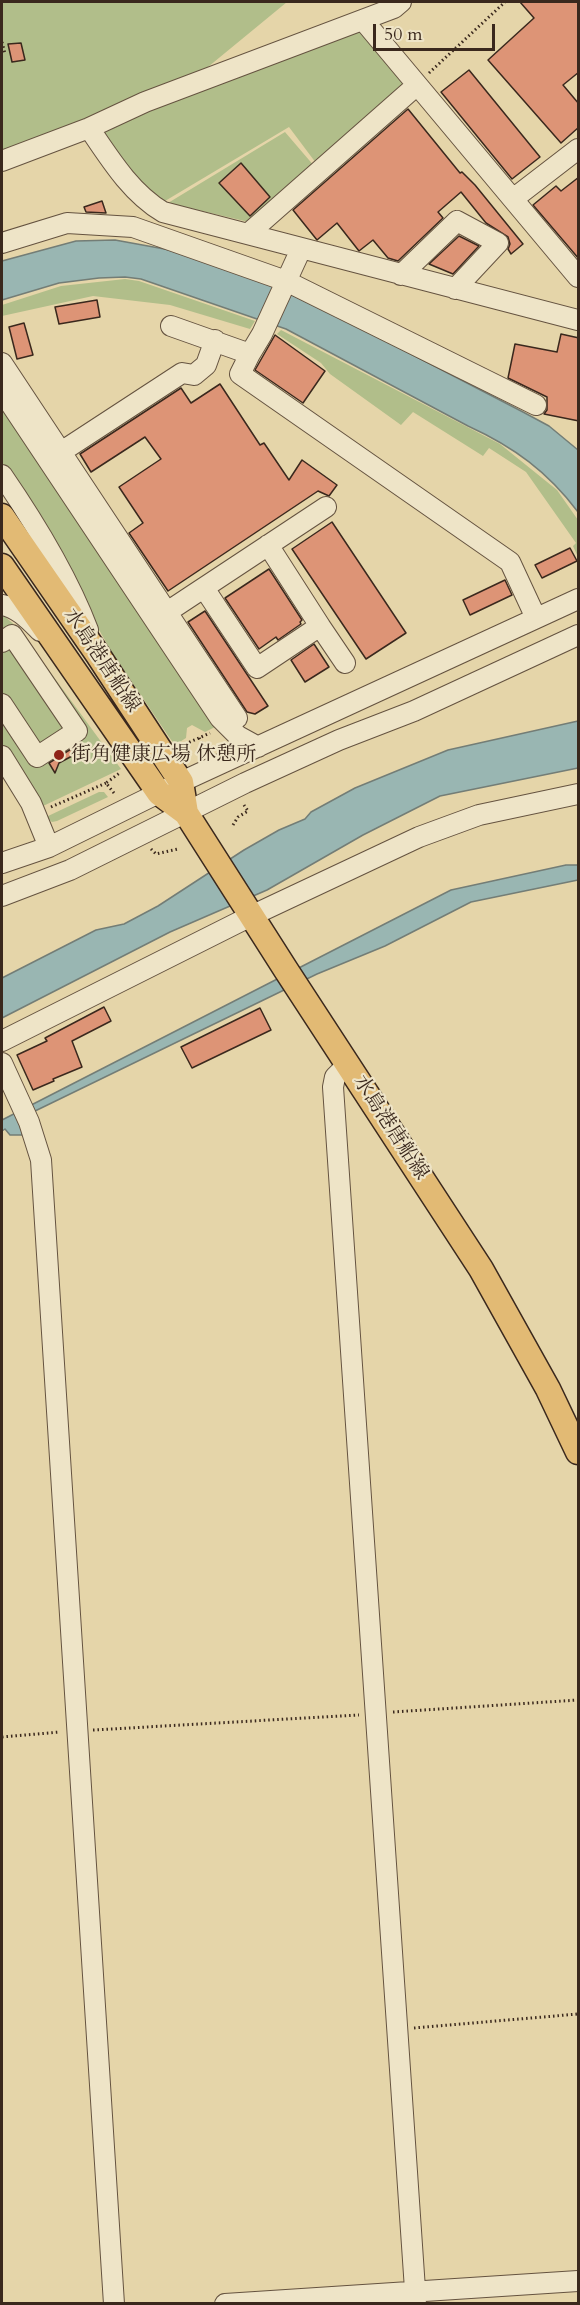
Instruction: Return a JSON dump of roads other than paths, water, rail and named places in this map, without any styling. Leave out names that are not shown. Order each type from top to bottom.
[{"type":"main road","name":"水島港唐船線","points":[[2,516],[98,655],[181,782],[186,813]]},
{"type":"main road","name":"水島港唐船線","points":[[2,567],[159,793],[186,813],[487,1279],[548,1389],[579,1452]]},
{"type":"street","points":[[2,161],[88,128],[145,102],[394,8],[401,2]]},
{"type":"street","points":[[363,20],[579,277]]},
{"type":"street","points":[[249,233],[417,85]]},
{"type":"street","points":[[88,128],[127,181],[151,205],[163,212],[579,320]]},
{"type":"street","points":[[513,200],[579,149]]},
{"type":"street","points":[[401,275],[457,221],[498,243],[455,289]]},
{"type":"street","points":[[2,243],[67,223],[133,227],[285,283],[536,405]]},
{"type":"street","points":[[301,249],[262,334],[240,374],[510,562],[536,618]]},
{"type":"street","points":[[171,326],[250,354]]},
{"type":"street","points":[[61,452],[182,374],[194,375],[206,365],[215,340]]},
{"type":"street","points":[[2,363],[61,452],[160,616],[165,633],[220,718],[238,736],[258,747]]},
{"type":"street","points":[[2,391],[160,616],[237,718]]},
{"type":"street","points":[[2,476],[31,517],[69,587],[80,608],[98,655]]},
{"type":"street","points":[[160,616],[326,507]]},
{"type":"street","points":[[268,545],[345,663]]},
{"type":"street","points":[[204,588],[257,668],[320,626]]},
{"type":"street","points":[[2,862],[49,847],[181,782],[579,599]]},
{"type":"street","points":[[2,606],[7,606],[24,616],[58,647]]},
{"type":"street","points":[[2,642],[12,635],[77,731],[36,757],[2,704]]},
{"type":"street","points":[[2,896],[70,870],[233,789],[339,740],[414,711],[579,635]]},
{"type":"street","points":[[2,756],[31,803],[49,847]]},
{"type":"street","points":[[2,776],[18,799],[25,819]]},
{"type":"street","points":[[2,1041],[248,911],[479,814],[579,794]]},
{"type":"street","points":[[2,1063],[26,1115],[41,1160],[114,2304]]},
{"type":"street","points":[[348,1064],[335,1077],[333,1087],[416,2298]]},
{"type":"street","points":[[225,2304],[416,2298],[579,2281]]},
{"type":"water","points":[[115,240],[170,250],[257,278],[357,326],[549,426],[578,450],[578,512],[555,485],[515,452],[286,329],[141,279],[125,277],[59,283],[2,300],[2,261],[76,241]]},
{"type":"water","points":[[578,721],[578,768],[440,796],[363,835],[267,890],[170,932],[2,1018],[2,978],[96,930],[124,924],[158,906],[244,850],[279,830],[305,819],[311,812],[355,788],[448,750]]},
{"type":"water","points":[[566,865],[578,865],[578,880],[471,902],[385,946],[317,974],[33,1112],[22,1135],[10,1135],[5,1129],[2,1131],[2,1120],[451,890]]},
{"type":"place","name":"街角健康広場 休憩所","points":[[59,755]]}]
